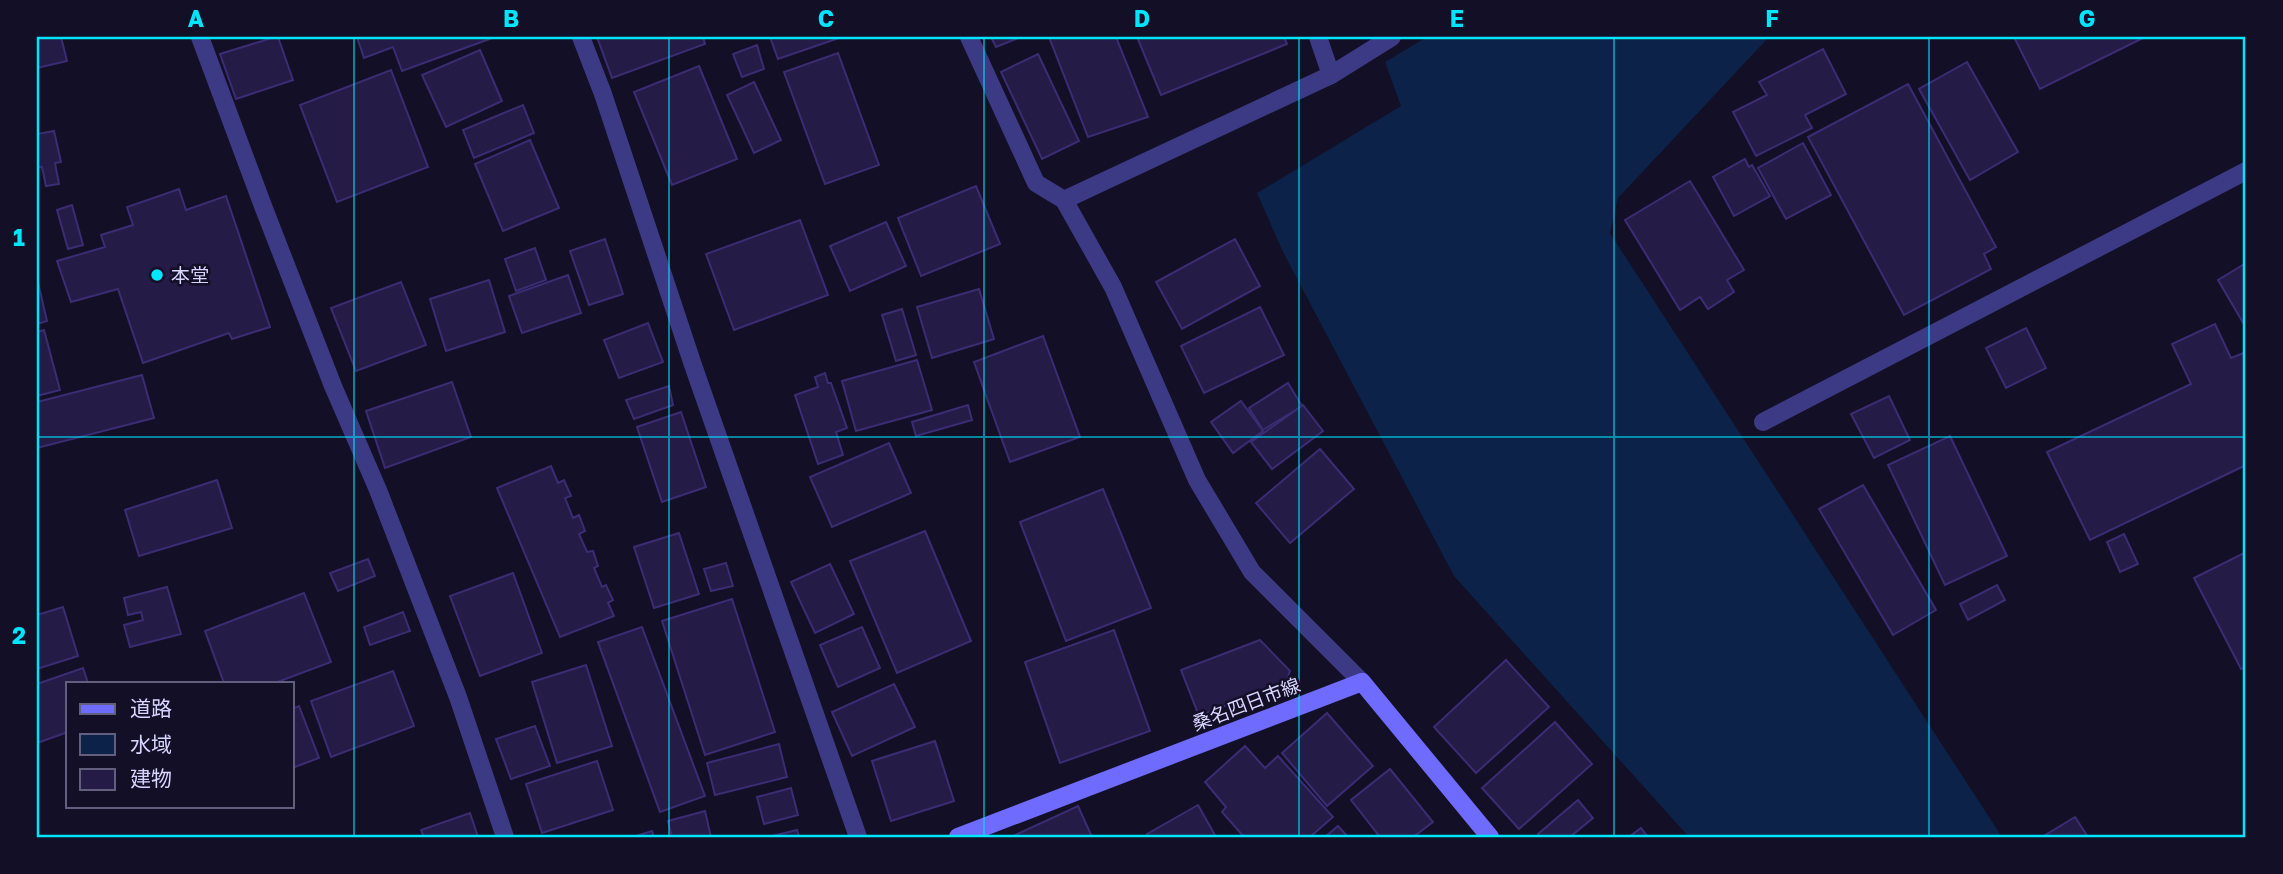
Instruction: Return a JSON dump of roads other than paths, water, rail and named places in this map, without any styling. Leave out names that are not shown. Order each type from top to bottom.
[{"type":"main road","name":"桑名四日市線","points":[[958,837],[1362,682]]},
{"type":"main road","points":[[1362,682],[1490,837]]},
{"type":"street","points":[[200,37],[262,206],[333,386],[378,490],[453,684],[505,837]]},
{"type":"street","points":[[581,37],[603,94],[692,365],[858,837]]},
{"type":"street","points":[[970,37],[1036,183],[1064,200],[1113,287],[1197,480],[1252,572],[1362,682]]},
{"type":"street","points":[[1318,37],[1331,75]]},
{"type":"street","points":[[1064,200],[1331,75],[1392,37]]},
{"type":"street","points":[[1763,422],[2244,177]]},
{"type":"water","points":[[1427,37],[1769,37],[1618,198],[1610,233],[2002,837],[1689,837],[1454,576],[1283,252],[1257,193],[1401,106],[1385,62]]},
{"type":"place","name":"本堂","points":[[157,275]]}]
